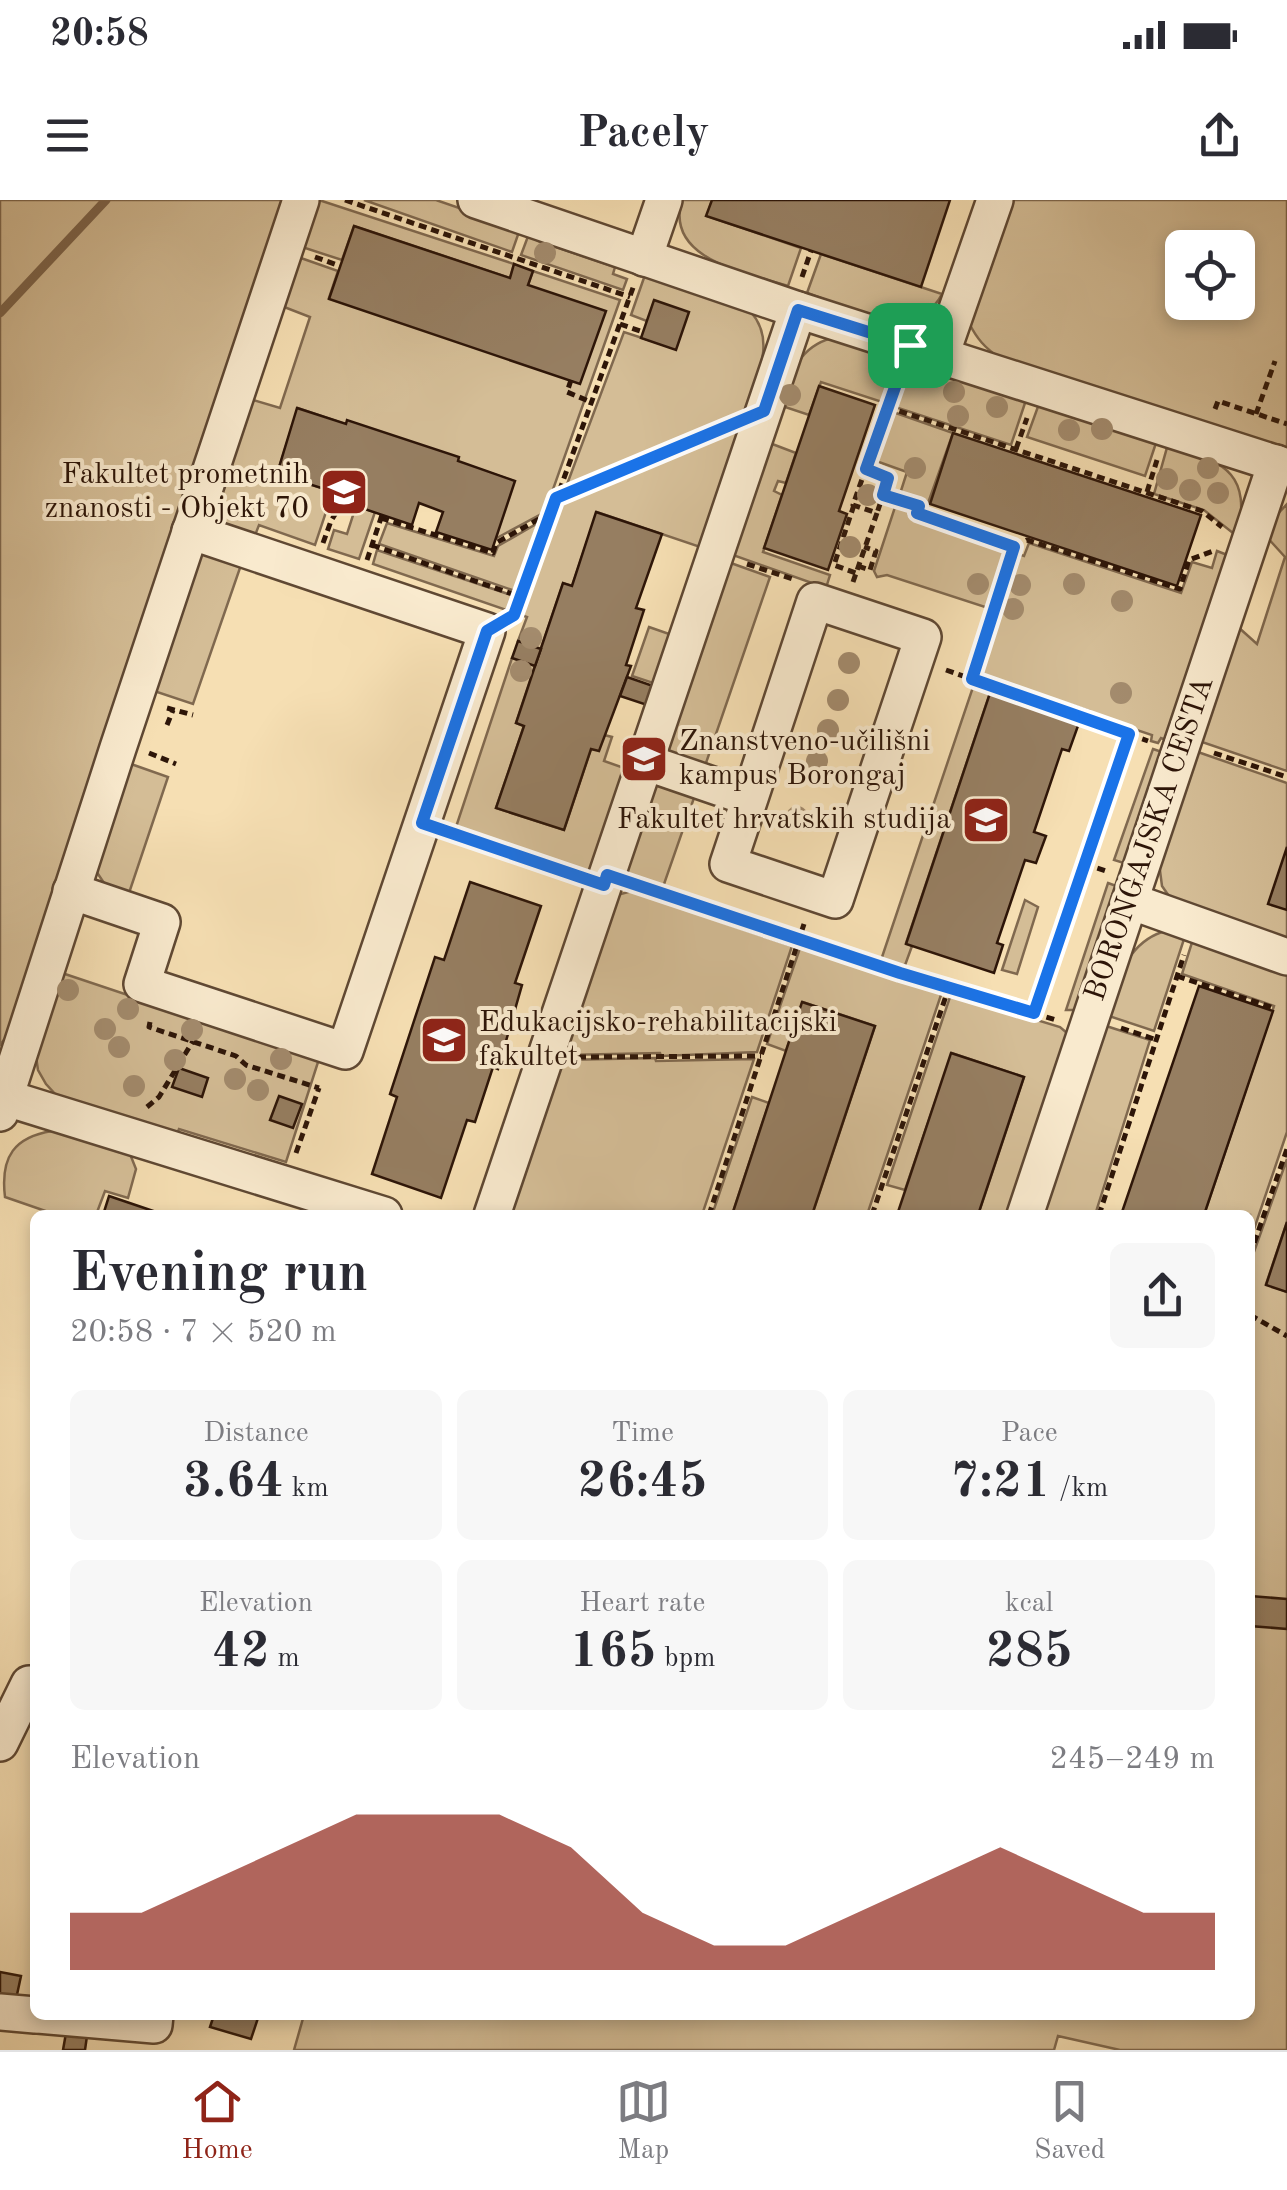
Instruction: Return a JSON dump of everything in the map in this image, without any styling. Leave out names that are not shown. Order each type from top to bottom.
[{"type":"street","points":[[301,200],[2,1102],[118,1132],[362,1210]]},
{"type":"street","points":[[476,200],[644,258],[798,301],[925,350],[1282,465]]},
{"type":"street","points":[[644,258],[664,200]]},
{"type":"street","points":[[925,350],[996,200]]},
{"type":"street","points":[[494,1210],[798,301]]},
{"type":"street","name":"BORONGAJSKA CESTA","points":[[1027,1210],[1246,554],[1282,465]]},
{"type":"street","points":[[71,891],[162,922],[142,984],[345,1051],[487,631],[190,531]]},
{"type":"street","points":[[816,601],[922,637],[915,660],[835,900],[728,864],[816,601]]},
{"type":"street","points":[[645,762],[750,798]]},
{"type":"street","points":[[1130,900],[1287,958]]},
{"type":"street","points":[[0,1743],[28,1684]]},
{"type":"street","points":[[0,2012],[30,2014]]},
{"type":"street","points":[[96,2020],[154,2025],[154,2020]]},
{"type":"path","points":[[346,200],[630,297]]},
{"type":"path","points":[[798,301],[811,251]]},
{"type":"path","points":[[487,631],[514,615],[644,258]]},
{"type":"path","points":[[620,324],[643,332]]},
{"type":"path","points":[[866,469],[888,478],[864,550],[876,551],[870,570],[857,570],[834,565],[866,469],[887,407],[925,350]]},
{"type":"path","points":[[1256,414],[1275,360]]},
{"type":"path","points":[[571,380],[566,392],[591,402]]},
{"type":"path","points":[[887,407],[1202,511],[1246,554]]},
{"type":"path","points":[[556,498],[764,411]]},
{"type":"path","points":[[883,495],[919,506],[917,513],[1014,547]]},
{"type":"path","points":[[322,547],[331,520],[343,502]]},
{"type":"path","points":[[854,505],[876,513]]},
{"type":"path","points":[[366,562],[381,517],[493,553],[496,543],[551,512]]},
{"type":"path","points":[[972,679],[1014,547],[1027,540],[1180,589],[1189,560],[1217,550],[1246,554]]},
{"type":"path","points":[[372,545],[521,597]]},
{"type":"path","points":[[716,554],[810,585]]},
{"type":"path","points":[[915,660],[1129,734],[1287,777]]},
{"type":"path","points":[[167,725],[173,710]]},
{"type":"path","points":[[1034,1013],[1129,734]]},
{"type":"path","points":[[422,823],[1064,1022]]},
{"type":"path","points":[[710,1210],[814,892]]},
{"type":"path","points":[[1101,1210],[1194,924]]},
{"type":"path","points":[[1178,976],[1271,1007]]},
{"type":"path","points":[[874,1210],[949,988]]},
{"type":"path","points":[[161,991],[149,1027],[236,1056],[246,1065],[319,1088]]},
{"type":"path","points":[[1121,1028],[1156,1040]]},
{"type":"path","points":[[118,1132],[159,1097],[193,1042]]},
{"type":"path","points":[[291,1168],[333,1048]]},
{"type":"path","points":[[545,1058],[761,1056]]},
{"type":"path","points":[[1255,1241],[1287,1149]]},
{"type":"path","points":[[1255,1318],[1287,1336]]},
{"type":"shaded area","points":[[0,200],[288,200],[10,1032],[0,1045]]},
{"type":"shaded area","points":[[319,200],[514,264],[510,278],[354,226],[342,260],[302,247]]},
{"type":"shaded area","points":[[364,200],[436,200],[520,229],[512,252]]},
{"type":"shaded area","points":[[682,200],[712,200],[707,216],[801,248],[788,286],[732,269],[697,250],[685,237],[680,220]]},
{"type":"shaded area","points":[[1002,200],[1287,200],[1287,455],[1000,358],[969,323]]},
{"type":"shaded area","points":[[530,231],[540,235],[538,241],[615,267],[613,274],[627,279],[623,290],[521,255]]},
{"type":"shaded area","points":[[821,254],[942,294],[930,309],[916,317],[898,320],[860,312],[807,293]]},
{"type":"shaded area","points":[[298,257],[338,271],[329,298],[528,285],[533,271],[620,300],[545,512],[495,539],[514,481],[298,408],[277,474],[328,490],[331,497],[315,545],[259,525],[252,543],[216,524],[214,515],[250,399],[280,408],[310,317],[279,305]]},
{"type":"shaded area","points":[[646,272],[751,312],[763,336],[763,348],[745,412],[566,487],[624,332],[676,349],[647,321],[631,315]]},
{"type":"shaded area","points":[[837,337],[898,353],[882,402],[821,382],[809,415],[779,405],[805,353]]},
{"type":"shaded area","points":[[911,358],[1027,397],[1011,445],[895,407]]},
{"type":"shaded area","points":[[1040,401],[1157,440],[1145,476],[1027,437]]},
{"type":"shaded area","points":[[893,412],[953,433],[927,506],[899,497],[907,472],[876,461]]},
{"type":"shaded area","points":[[743,426],[703,548],[597,512],[572,586],[563,583],[541,649],[518,641],[527,617],[521,615],[562,500]]},
{"type":"shaded area","points":[[767,442],[796,453],[786,483],[778,481],[774,491],[782,495],[763,552],[830,575],[826,588],[730,554]]},
{"type":"shaded area","points":[[1168,444],[1204,457],[1229,472],[1240,497],[1238,537],[1204,510],[1154,494]]},
{"type":"shaded area","points":[[897,501],[911,506],[909,515],[964,532],[963,537],[1008,552],[988,608],[887,575],[877,577],[874,571]]},
{"type":"shaded area","points":[[1287,504],[1287,771],[1199,741],[1237,626],[1257,644],[1285,557],[1265,535]]},
{"type":"shaded area","points":[[356,506],[375,512],[359,559],[328,549],[334,530],[347,534]]},
{"type":"shaded area","points":[[387,523],[494,556],[498,546],[538,523],[515,591],[379,544]]},
{"type":"shaded area","points":[[1029,543],[1181,593],[1192,562],[1212,568],[1217,551],[1230,556],[1169,741],[1151,741],[1152,735],[1092,715],[1090,711],[978,675],[1018,554],[1024,556]]},
{"type":"shaded area","points":[[377,550],[514,596],[509,611],[373,564]]},
{"type":"shaded area","points":[[201,552],[241,565],[193,704],[154,691]]},
{"type":"shaded area","points":[[728,562],[770,577],[702,766],[665,754]]},
{"type":"shaded area","points":[[649,627],[675,636],[659,685],[632,676]]},
{"type":"shaded area","points":[[512,658],[535,666],[516,723],[524,726],[496,808],[564,830],[591,749],[604,735],[612,737],[604,761],[627,769],[592,876],[455,830]]},
{"type":"shaded area","points":[[973,687],[990,693],[906,943],[912,946],[904,968],[881,960]]},
{"type":"shaded area","points":[[1153,749],[1165,753],[1127,864],[1114,860]]},
{"type":"shaded area","points":[[1195,751],[1287,783],[1287,945],[1171,899],[1162,886],[1159,863]]},
{"type":"shaded area","points":[[131,764],[168,777],[128,896],[106,886],[96,871]]},
{"type":"shaded area","points":[[654,781],[691,793],[694,798],[663,887],[624,875]]},
{"type":"shaded area","points":[[1108,883],[1119,887],[1076,1010],[1066,1010]]},
{"type":"shaded area","points":[[632,891],[792,946],[757,1052],[564,1055],[617,895]]},
{"type":"shaded area","points":[[1025,900],[1038,907],[1017,974],[1002,970]]},
{"type":"shaded area","points":[[1162,932],[1186,933],[1154,1031],[1106,1015],[1131,955]]},
{"type":"shaded area","points":[[1194,936],[1287,969],[1287,1132],[1255,1226],[1255,1210],[1206,1210],[1274,1006],[1182,974]]},
{"type":"shaded area","points":[[800,948],[942,992],[869,1210],[814,1210],[875,1026],[803,1002],[786,1051],[767,1044]]},
{"type":"shaded area","points":[[59,972],[319,1059],[286,1162],[179,1129],[176,1136],[57,1096],[38,1070],[35,1050]]},
{"type":"shaded area","points":[[951,994],[1060,1027],[1067,1033],[1011,1210],[980,1210],[1024,1077],[952,1053],[905,1190],[887,1185]]},
{"type":"shaded area","points":[[1103,1025],[1150,1040],[1097,1210],[1040,1210]]},
{"type":"shaded area","points":[[754,1059],[704,1210],[513,1210],[562,1060]]},
{"type":"shaded area","points":[[752,1097],[769,1103],[734,1210],[714,1210]]},
{"type":"shaded area","points":[[52,1131],[78,1135],[130,1154],[136,1169],[128,1198],[105,1191],[98,1210],[43,1210],[5,1197],[8,1160],[20,1144]]},
{"type":"shaded area","points":[[1287,1159],[1287,1222],[1266,1284],[1287,1292],[1287,2050],[1120,2050],[1058,2036],[1054,2050],[294,2050],[303,2020],[1255,2020],[1255,1249]]},
{"type":"building","points":[[712,200],[950,200],[921,287],[706,216]]},
{"type":"building","points":[[354,226],[510,278],[514,264],[533,271],[528,285],[606,311],[580,384],[329,299]]},
{"type":"building","points":[[654,300],[689,312],[676,350],[641,338]]},
{"type":"building","points":[[819,386],[875,405],[839,511],[847,514],[828,570],[764,548]]},
{"type":"building","name":"Fakultet prometnih znanosti - Objekt 70","points":[[297,408],[459,457],[458,461],[515,481],[492,550],[436,532],[443,512],[419,503],[412,525],[326,496],[328,490],[277,474]]},
{"type":"building","points":[[953,433],[1201,515],[1177,586],[930,504]]},
{"type":"building","points":[[596,512],[662,534],[636,608],[644,610],[626,665],[631,666],[599,751],[591,749],[564,830],[496,808],[524,726],[516,723],[563,583],[572,586]]},
{"type":"building","points":[[518,641],[541,649],[535,666],[512,658]]},
{"type":"building","points":[[627,677],[656,687],[650,706],[620,696]]},
{"type":"building","points":[[990,693],[1079,723],[1069,751],[1062,749],[1034,832],[1046,836],[1036,863],[1025,860],[997,943],[1003,945],[994,973],[906,944]]},
{"type":"building","points":[[1287,847],[1287,910],[1268,904]]},
{"type":"building","points":[[470,882],[541,906],[515,983],[522,985],[498,1069],[493,1067],[475,1122],[467,1120],[441,1198],[372,1174],[397,1097],[390,1094],[435,957],[444,960]]},
{"type":"building","points":[[1199,986],[1273,1011],[1206,1210],[1123,1210]]},
{"type":"building","points":[[802,1002],[875,1026],[814,1210],[734,1210]]},
{"type":"building","points":[[951,1053],[1024,1077],[980,1210],[899,1210]]},
{"type":"building","points":[[179,1068],[208,1078],[202,1097],[172,1087]]},
{"type":"building","points":[[279,1096],[302,1104],[293,1128],[270,1120]]},
{"type":"building","points":[[109,1196],[150,1210],[105,1210]]},
{"type":"building","points":[[1287,1222],[1287,1292],[1266,1285]]},
{"type":"building","points":[[1255,1596],[1287,1599],[1287,1629],[1255,1626]]},
{"type":"building","points":[[0,1972],[21,1976],[15,2004],[0,2001]]},
{"type":"building","points":[[212,2020],[257,2020],[251,2039],[210,2027]]},
{"type":"building","points":[[66,2033],[87,2036],[85,2050],[63,2050]]},
{"type":"waterway","points":[[0,313],[106,200]]},
{"type":"place","name":"Fakultet prometnih znanosti - Objekt 70","points":[[344,492]]},
{"type":"place","name":"Znanstveno-učilišni kampus Borongaj","points":[[644,759]]},
{"type":"place","name":"Fakultet hrvatskih studija","points":[[986,820]]},
{"type":"place","name":"Edukacijsko-rehabilitacijski fakultet","points":[[444,1040]]},
{"type":"route","points":[[798,310],[910,345],[866,469],[888,478],[883,495],[919,506],[917,513],[1014,547],[972,679],[1129,734],[1034,1013],[900,973],[607,875],[604,885],[422,823],[487,631],[514,615],[556,498],[764,411],[798,310]]}]
